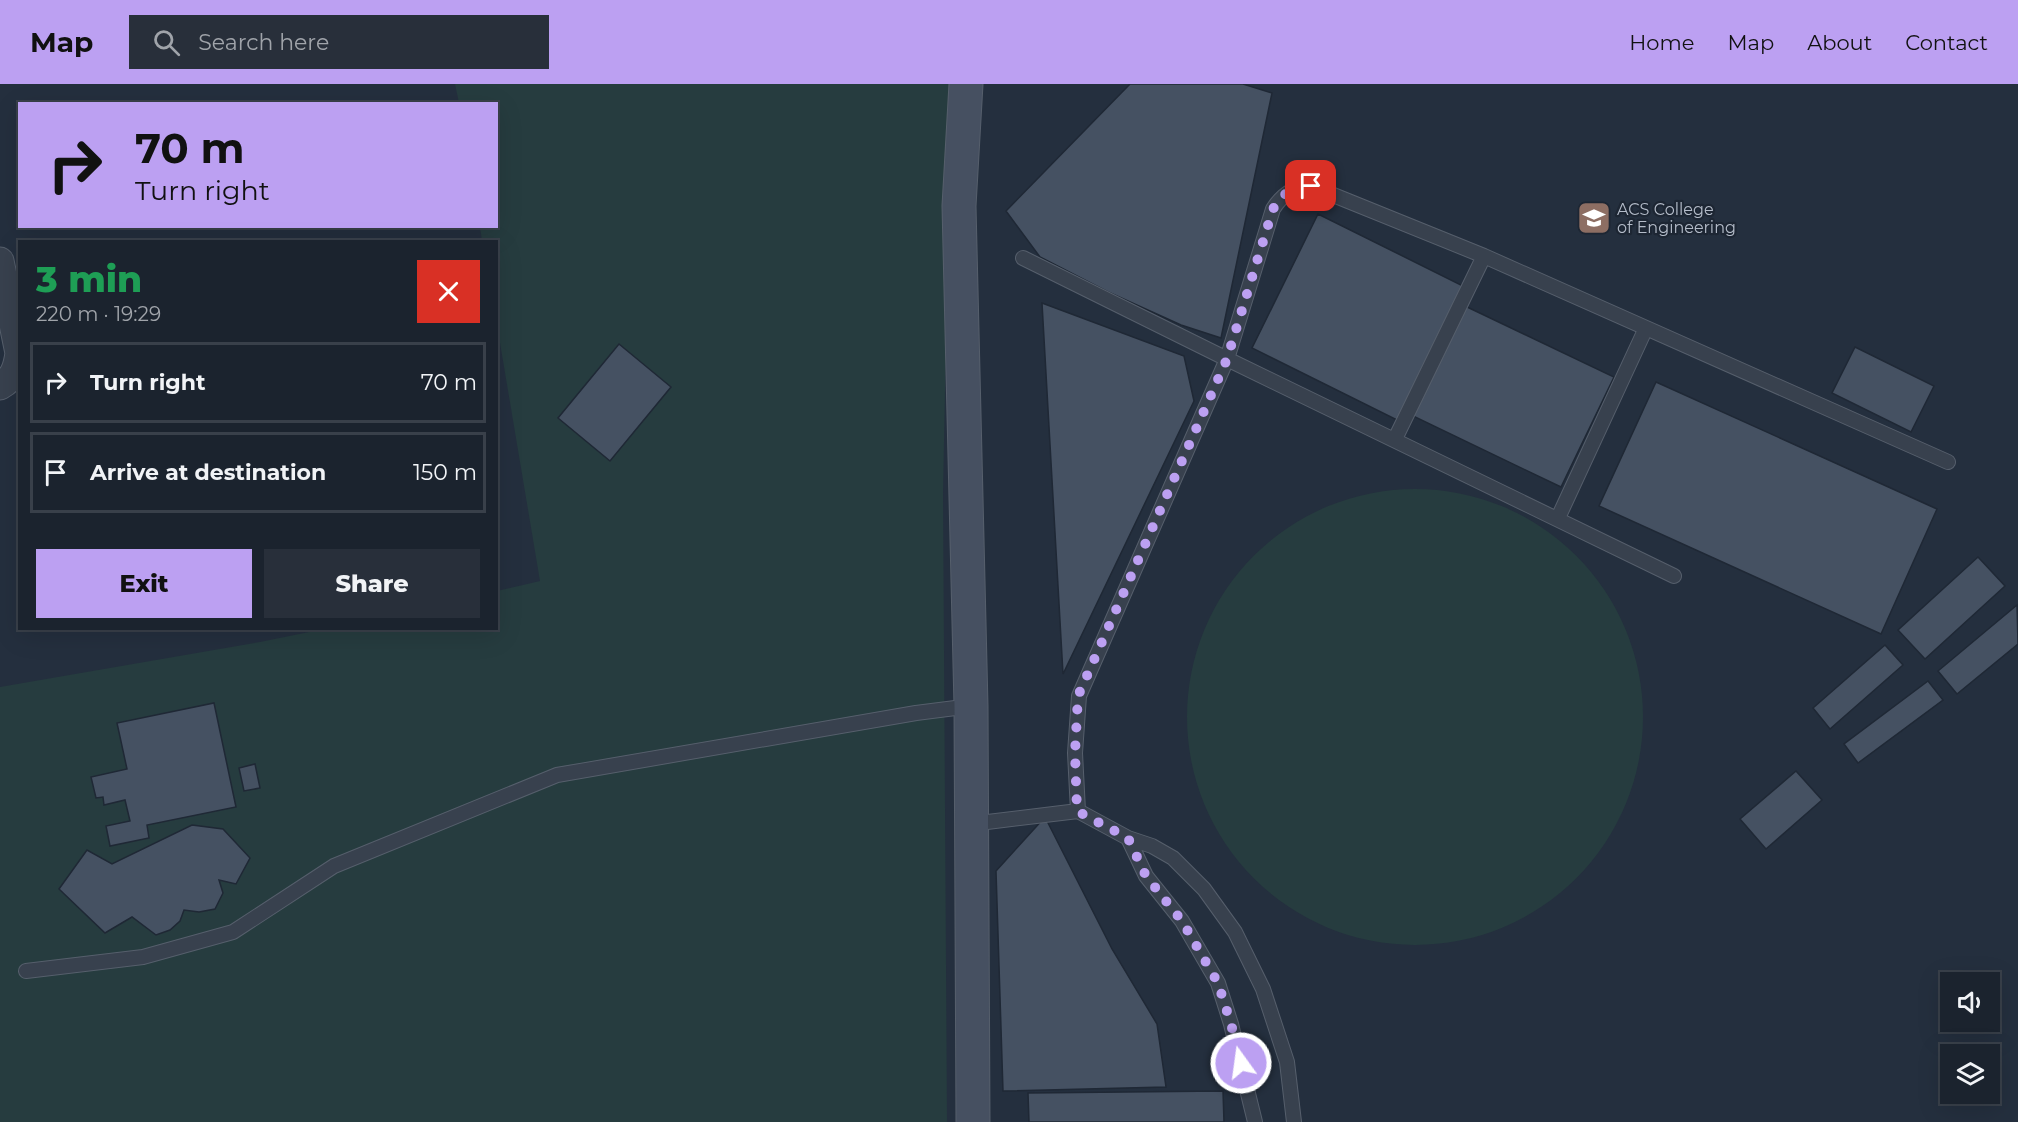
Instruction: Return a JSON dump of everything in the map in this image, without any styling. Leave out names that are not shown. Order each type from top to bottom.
[{"type":"street","points":[[966,84],[959,206],[971,706],[973,1122]]},
{"type":"street","points":[[0,261],[18,344]]},
{"type":"street","points":[[0,386],[10,380],[18,362]]},
{"type":"lane","points":[[1077,811],[1075,753],[1078,696],[1227,359],[1273,209],[1280,197],[1296,188],[1311,186],[1484,256],[1948,462]]},
{"type":"lane","points":[[1395,439],[1484,256]]},
{"type":"lane","points":[[1023,258],[1674,576]]},
{"type":"lane","points":[[1558,518],[1646,328]]},
{"type":"lane","points":[[26,971],[143,957],[232,932],[334,866],[557,775],[916,713],[971,706]]},
{"type":"lane","points":[[971,824],[1077,811],[1128,838],[1152,846],[1173,858],[1204,889],[1235,932],[1263,988],[1287,1062],[1294,1122]]},
{"type":"lane","points":[[1128,838],[1146,876],[1182,921],[1218,983],[1231,1024],[1255,1122]]},
{"type":"green space","points":[[455,84],[951,84],[943,493],[947,1122],[0,1122],[0,687],[319,630],[498,630],[498,591],[540,581],[498,331],[498,240],[482,240],[480,228],[498,228],[498,102],[459,102]]},
{"type":"green space","points":[[1415,489],[1459,494],[1502,507],[1541,528],[1576,556],[1604,591],[1625,630],[1638,673],[1643,717],[1638,761],[1625,804],[1604,843],[1576,878],[1541,906],[1502,927],[1459,940],[1415,945],[1371,940],[1328,927],[1289,906],[1254,878],[1226,843],[1205,804],[1192,761],[1187,717],[1192,673],[1205,630],[1226,591],[1254,556],[1289,528],[1328,507],[1371,494]]},
{"type":"building","points":[[1130,84],[1243,84],[1272,93],[1221,338],[1181,325],[1108,292],[1040,257],[1006,211]]},
{"type":"building","points":[[1318,214],[1463,286],[1397,420],[1252,348]]},
{"type":"building","points":[[1042,303],[1184,356],[1194,401],[1063,674]]},
{"type":"building","points":[[1465,306],[1614,377],[1561,487],[1413,416]]},
{"type":"building","points":[[619,344],[671,387],[610,461],[558,418]]},
{"type":"building","points":[[1855,347],[1934,386],[1911,432],[1832,393]]},
{"type":"building","points":[[1656,382],[1937,509],[1881,634],[1599,506]]},
{"type":"building","points":[[1978,557],[2005,586],[1925,659],[1898,630]]},
{"type":"building","points":[[2017,605],[2018,644],[1957,694],[1938,671]]},
{"type":"building","points":[[1885,645],[1903,665],[1830,729],[1813,708]]},
{"type":"building","points":[[1928,681],[1943,700],[1858,763],[1844,744]]},
{"type":"building","points":[[214,703],[236,807],[147,825],[149,838],[110,846],[106,826],[130,821],[125,800],[104,805],[103,797],[96,798],[91,777],[127,769],[117,723]]},
{"type":"building","points":[[255,764],[260,788],[244,791],[239,768]]},
{"type":"building","points":[[1796,771],[1822,800],[1766,849],[1740,819]]},
{"type":"building","points":[[1045,817],[1112,949],[1157,1024],[1166,1087],[1003,1091],[996,871]]},
{"type":"building","points":[[192,825],[223,829],[250,858],[236,884],[219,880],[223,893],[215,909],[199,912],[184,910],[180,921],[170,930],[156,935],[132,917],[105,933],[59,889],[87,850],[112,864]]},
{"type":"building","points":[[1223,1091],[1224,1122],[1029,1122],[1028,1093]]},
{"type":"place","name":"ACS College of Engineering","points":[[1594,218]]},
{"type":"route","points":[[1241,1063],[1218,983],[1182,921],[1146,876],[1128,838],[1077,811],[1075,753],[1078,696],[1227,359],[1273,209],[1280,197],[1296,188],[1311,186]]}]
